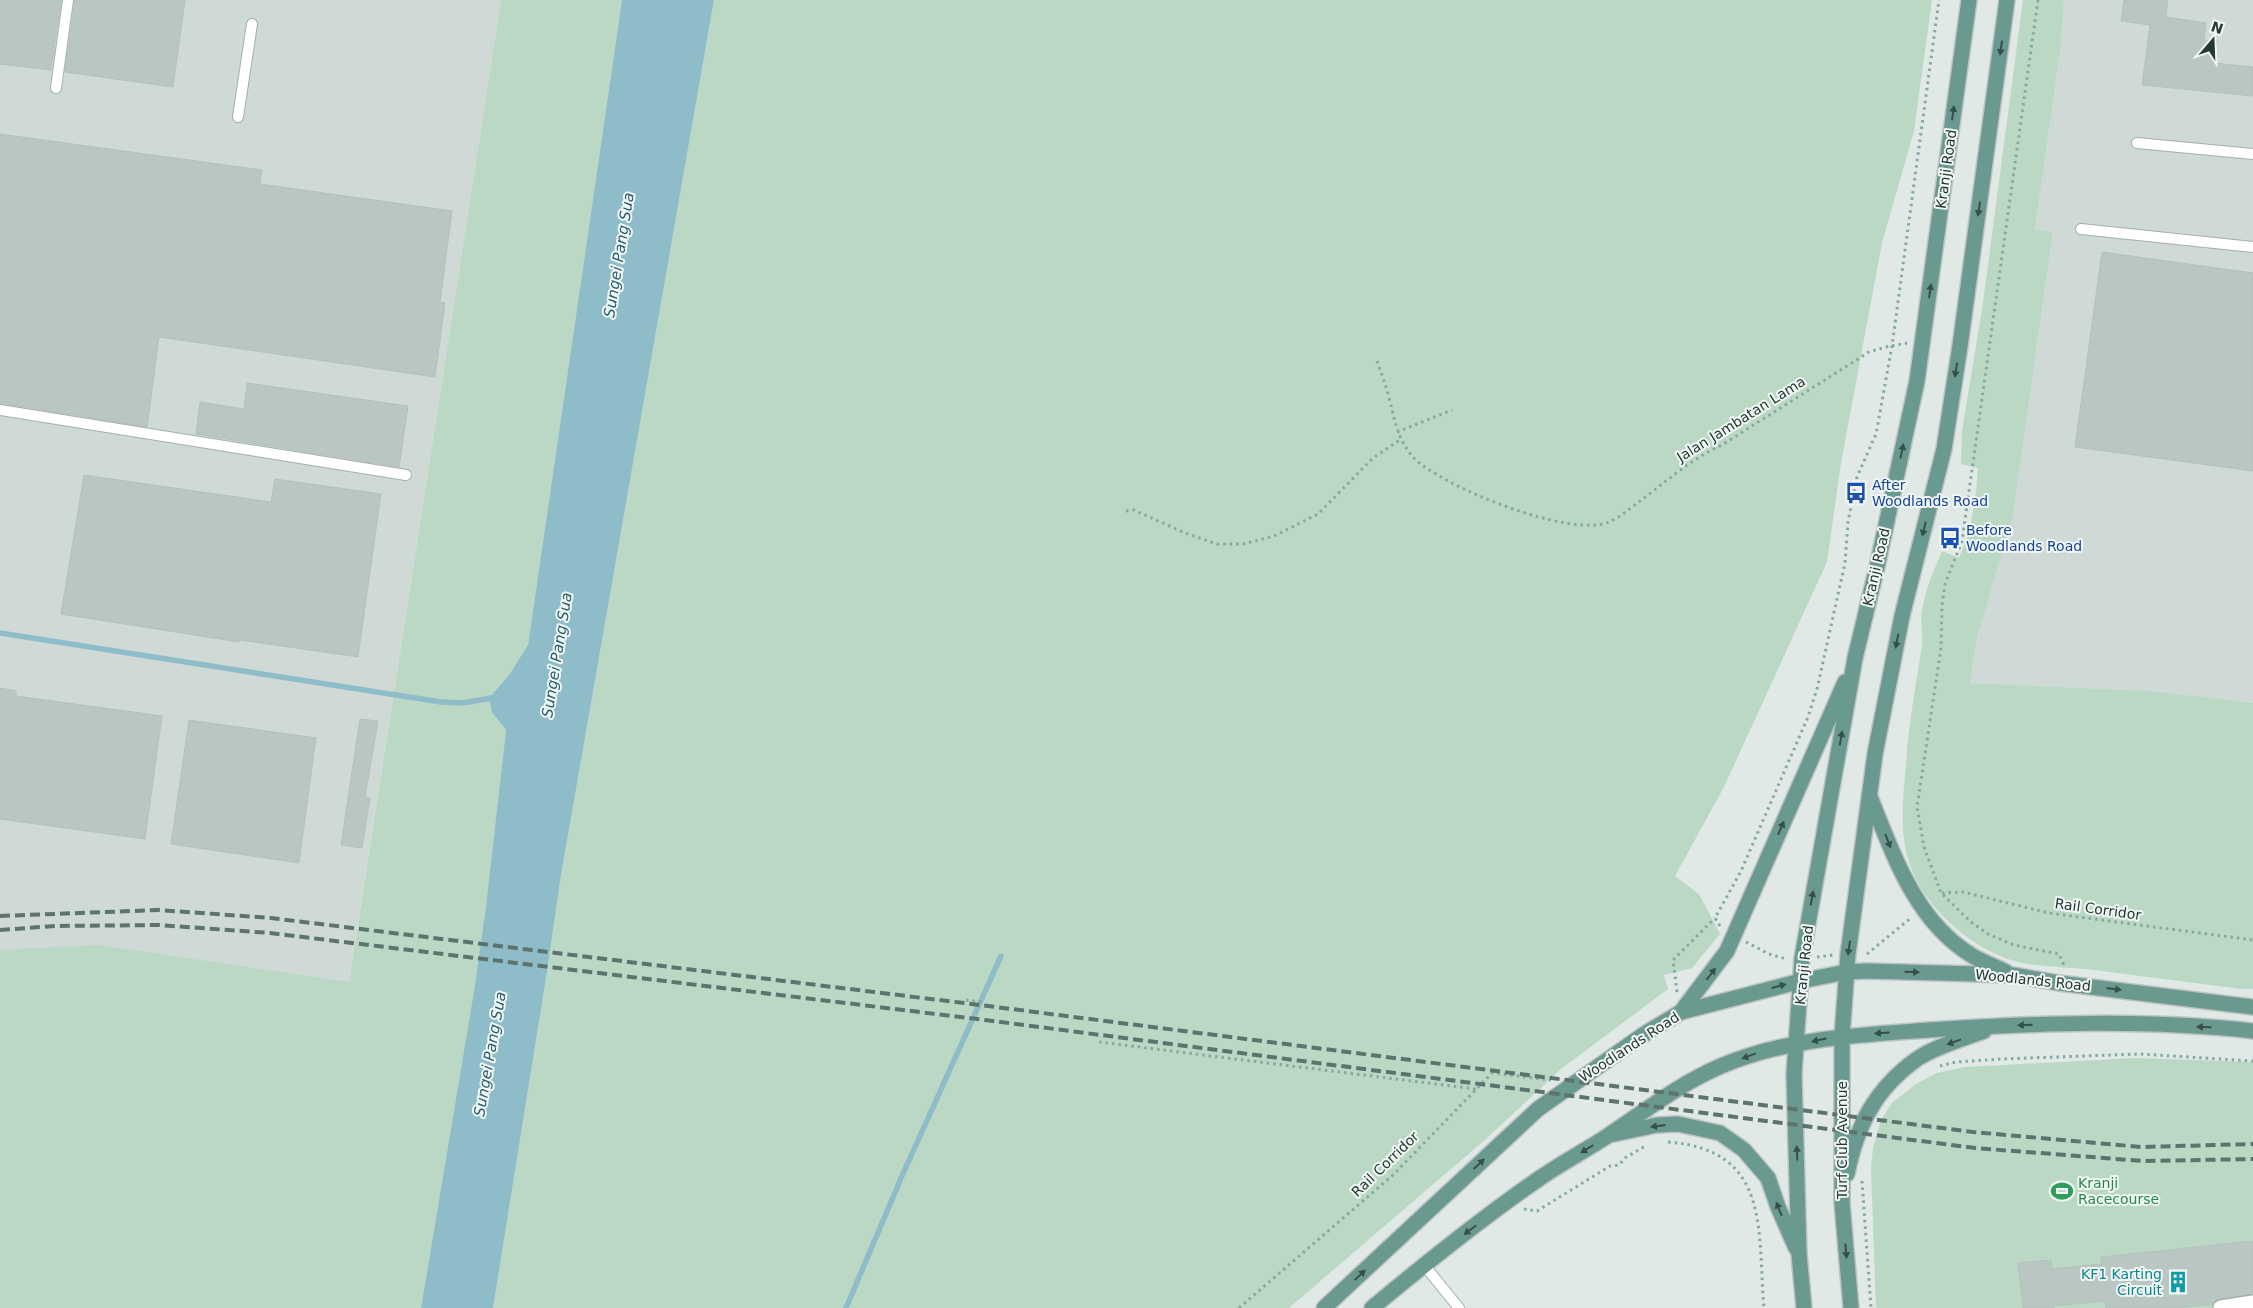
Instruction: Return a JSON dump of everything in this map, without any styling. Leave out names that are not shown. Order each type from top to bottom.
[{"type":"main road","name":"Kranji Road","points":[[1796,1045],[1802,958],[1855,658],[1910,414],[1923,341],[1968,0]]},
{"type":"main road","points":[[1846,972],[1875,754],[1902,616],[1944,449],[1960,346],[2007,0]]},
{"type":"main road","points":[[1681,1012],[1727,950],[1855,658]]},
{"type":"main road","points":[[1870,796],[1895,858],[1922,908],[1948,938],[1972,956],[2013,975]]},
{"type":"main road","name":"Woodlands Road","points":[[1324,1308],[1538,1108],[1643,1035],[1681,1012],[1801,981],[1846,972],[1897,971],[2013,975],[2059,983],[2253,1007]]},
{"type":"main road","name":"Turf Club Avenue","points":[[1846,972],[1842,1036],[1842,1203],[1851,1308]]},
{"type":"main road","points":[[1842,1203],[1850,1160],[1865,1116],[1886,1086],[1918,1058],[2000,1025]]},
{"type":"main road","points":[[1372,1308],[1424,1264],[1541,1178],[1688,1082],[1721,1066],[1768,1049],[1842,1036],[2000,1025],[2204,1026],[2253,1031]]},
{"type":"main road","points":[[1796,1045],[1794,1074],[1799,1254],[1804,1308]]},
{"type":"main road","points":[[1607,1136],[1657,1125],[1678,1124],[1720,1133],[1744,1150],[1768,1178],[1799,1254]]},
{"type":"street","points":[[2221,1308],[2253,1304]]},
{"type":"lane","points":[[56,88],[68,0]]},
{"type":"lane","points":[[238,117],[252,24]]},
{"type":"lane","points":[[2137,143],[2253,154]]},
{"type":"lane","points":[[2081,229],[2253,247]]},
{"type":"lane","points":[[0,410],[406,475]]},
{"type":"lane","points":[[1424,1264],[1459,1308]]},
{"type":"path","points":[[1677,992],[1673,960],[1715,918],[1741,871],[1808,717],[1814,699],[1845,563],[1848,522],[1855,486],[1876,434],[1892,346],[1938,0]]},
{"type":"path","points":[[2038,0],[1962,541],[1944,584],[1941,648],[1917,808],[1924,847],[1941,893],[1970,922],[1988,934],[2014,945],[2059,954],[2067,971]]},
{"type":"path","name":"Jalan Jambatan Lama","points":[[1377,362],[1390,398],[1397,432],[1412,456],[1432,474],[1506,506],[1552,520],[1572,524],[1593,525],[1608,522],[1625,512],[1704,453],[1722,445],[1852,363],[1876,350],[1923,341]]},
{"type":"path","points":[[1397,432],[1452,410]]},
{"type":"path","points":[[1126,511],[1134,510],[1185,533],[1217,544],[1243,544],[1274,536],[1318,514],[1372,458],[1401,439]]},
{"type":"path","name":"Rail Corridor","points":[[1941,893],[1963,892],[2049,914],[2253,940]]},
{"type":"path","points":[[1868,954],[1941,893]]},
{"type":"path","points":[[1715,918],[1725,932]]},
{"type":"path","points":[[966,1000],[982,1002]]},
{"type":"path","points":[[1099,1042],[1476,1089]]},
{"type":"path","points":[[1932,1069],[1956,1062],[2140,1054],[2253,1061]]},
{"type":"path","name":"Rail Corridor","points":[[1238,1308],[1394,1175],[1492,1073],[1557,1081]]},
{"type":"path","points":[[1663,1142],[1682,1143],[1718,1155],[1746,1181],[1757,1209],[1764,1308]]},
{"type":"path","points":[[1518,1209],[1537,1211],[1607,1167],[1619,1165],[1624,1158],[1644,1146],[1654,1144]]},
{"type":"path","points":[[1862,1176],[1871,1308]]},
{"type":"shaded area","points":[[0,0],[501,0],[298,1308],[0,1308]]},
{"type":"shaded area","points":[[2064,0],[2253,0],[2253,703],[2151,691],[1970,683],[1977,638],[2013,516],[2053,233],[2035,229],[2061,45]]},
{"type":"green space","points":[[501,0],[622,0],[528,645],[509,675],[489,698],[493,712],[506,730],[486,906],[474,991],[421,1308],[0,1308],[0,950],[99,945],[349,982]]},
{"type":"green space","points":[[714,0],[1932,0],[1914,131],[1882,243],[1841,463],[1827,562],[1724,787],[1675,876],[1699,894],[1720,934],[1692,968],[1664,975],[1668,989],[1561,1069],[1486,1139],[1289,1308],[493,1308],[561,875]]},
{"type":"green space","points":[[2023,0],[2064,0],[2061,45],[2035,229],[2053,232],[2013,516],[1977,638],[1970,683],[2152,691],[2253,703],[2253,989],[2033,965],[2004,957],[1985,949],[1951,924],[1923,891],[1913,873],[1907,855],[1904,842],[1903,802],[1910,723],[1922,645],[1921,619],[1923,603],[1942,551],[1959,558],[1967,536],[1975,502],[1978,468],[1961,464],[1962,431],[1982,310]]},
{"type":"green space","name":"Kranji Racecourse","points":[[2134,1058],[2253,1062],[2253,1308],[1876,1308],[1871,1169],[1873,1148],[1881,1120],[1892,1103],[1916,1084],[1937,1073],[1965,1067]]},
{"type":"water","name":"Sungei Pang Sua","points":[[622,0],[714,0],[561,875],[493,1308],[421,1308],[474,991],[486,906],[506,730],[492,712],[489,698],[509,675],[528,645]]},
{"type":"building","points":[[0,0],[61,0],[51,70],[0,64]]},
{"type":"building","points":[[75,0],[185,0],[173,87],[65,72]]},
{"type":"building","points":[[2124,0],[2168,0],[2166,17],[2206,23],[2204,40],[2217,41],[2214,63],[2253,67],[2253,96],[2142,85],[2150,25],[2121,21]]},
{"type":"building","points":[[0,134],[262,170],[260,184],[452,211],[440,302],[445,303],[435,377],[159,337],[147,427],[0,403]]},
{"type":"building","points":[[2102,252],[2253,273],[2253,471],[2075,447]]},
{"type":"building","points":[[247,383],[408,406],[399,467],[196,434],[200,402],[244,409]]},
{"type":"building","points":[[84,475],[271,502],[275,479],[381,494],[358,657],[240,640],[239,642],[61,614]]},
{"type":"building","points":[[0,688],[16,691],[16,696],[162,716],[145,839],[0,819]]},
{"type":"building","points":[[360,719],[378,721],[365,797],[370,798],[362,848],[341,845]]},
{"type":"building","points":[[189,720],[316,738],[299,863],[171,844]]},
{"type":"building","name":"KF1 Karting Circuit","points":[[2253,1241],[2253,1294],[2220,1299],[2212,1304],[2178,1308],[2106,1308],[2105,1301],[2053,1306],[2054,1308],[2023,1308],[2018,1263],[2051,1260],[2052,1269],[2102,1264],[2101,1257]]},
{"type":"waterway","points":[[0,633],[441,702],[463,703],[497,697]]},
{"type":"waterway","points":[[846,1308],[902,1176],[1001,956]]},
{"type":"railway","points":[[0,916],[159,910],[271,918],[988,1006],[1973,1132],[2141,1147],[2253,1144]]},
{"type":"railway","points":[[0,930],[55,926],[159,925],[270,933],[985,1020],[1975,1148],[2143,1161],[2253,1159]]},
{"type":"place","name":"After Woodlands Road","points":[[1856,493]]},
{"type":"place","name":"Before Woodlands Road","points":[[1950,538]]},
{"type":"place","name":"Kranji Racecourse","points":[[2062,1191]]},
{"type":"place","name":"KF1 Karting Circuit","points":[[2178,1282]]}]
